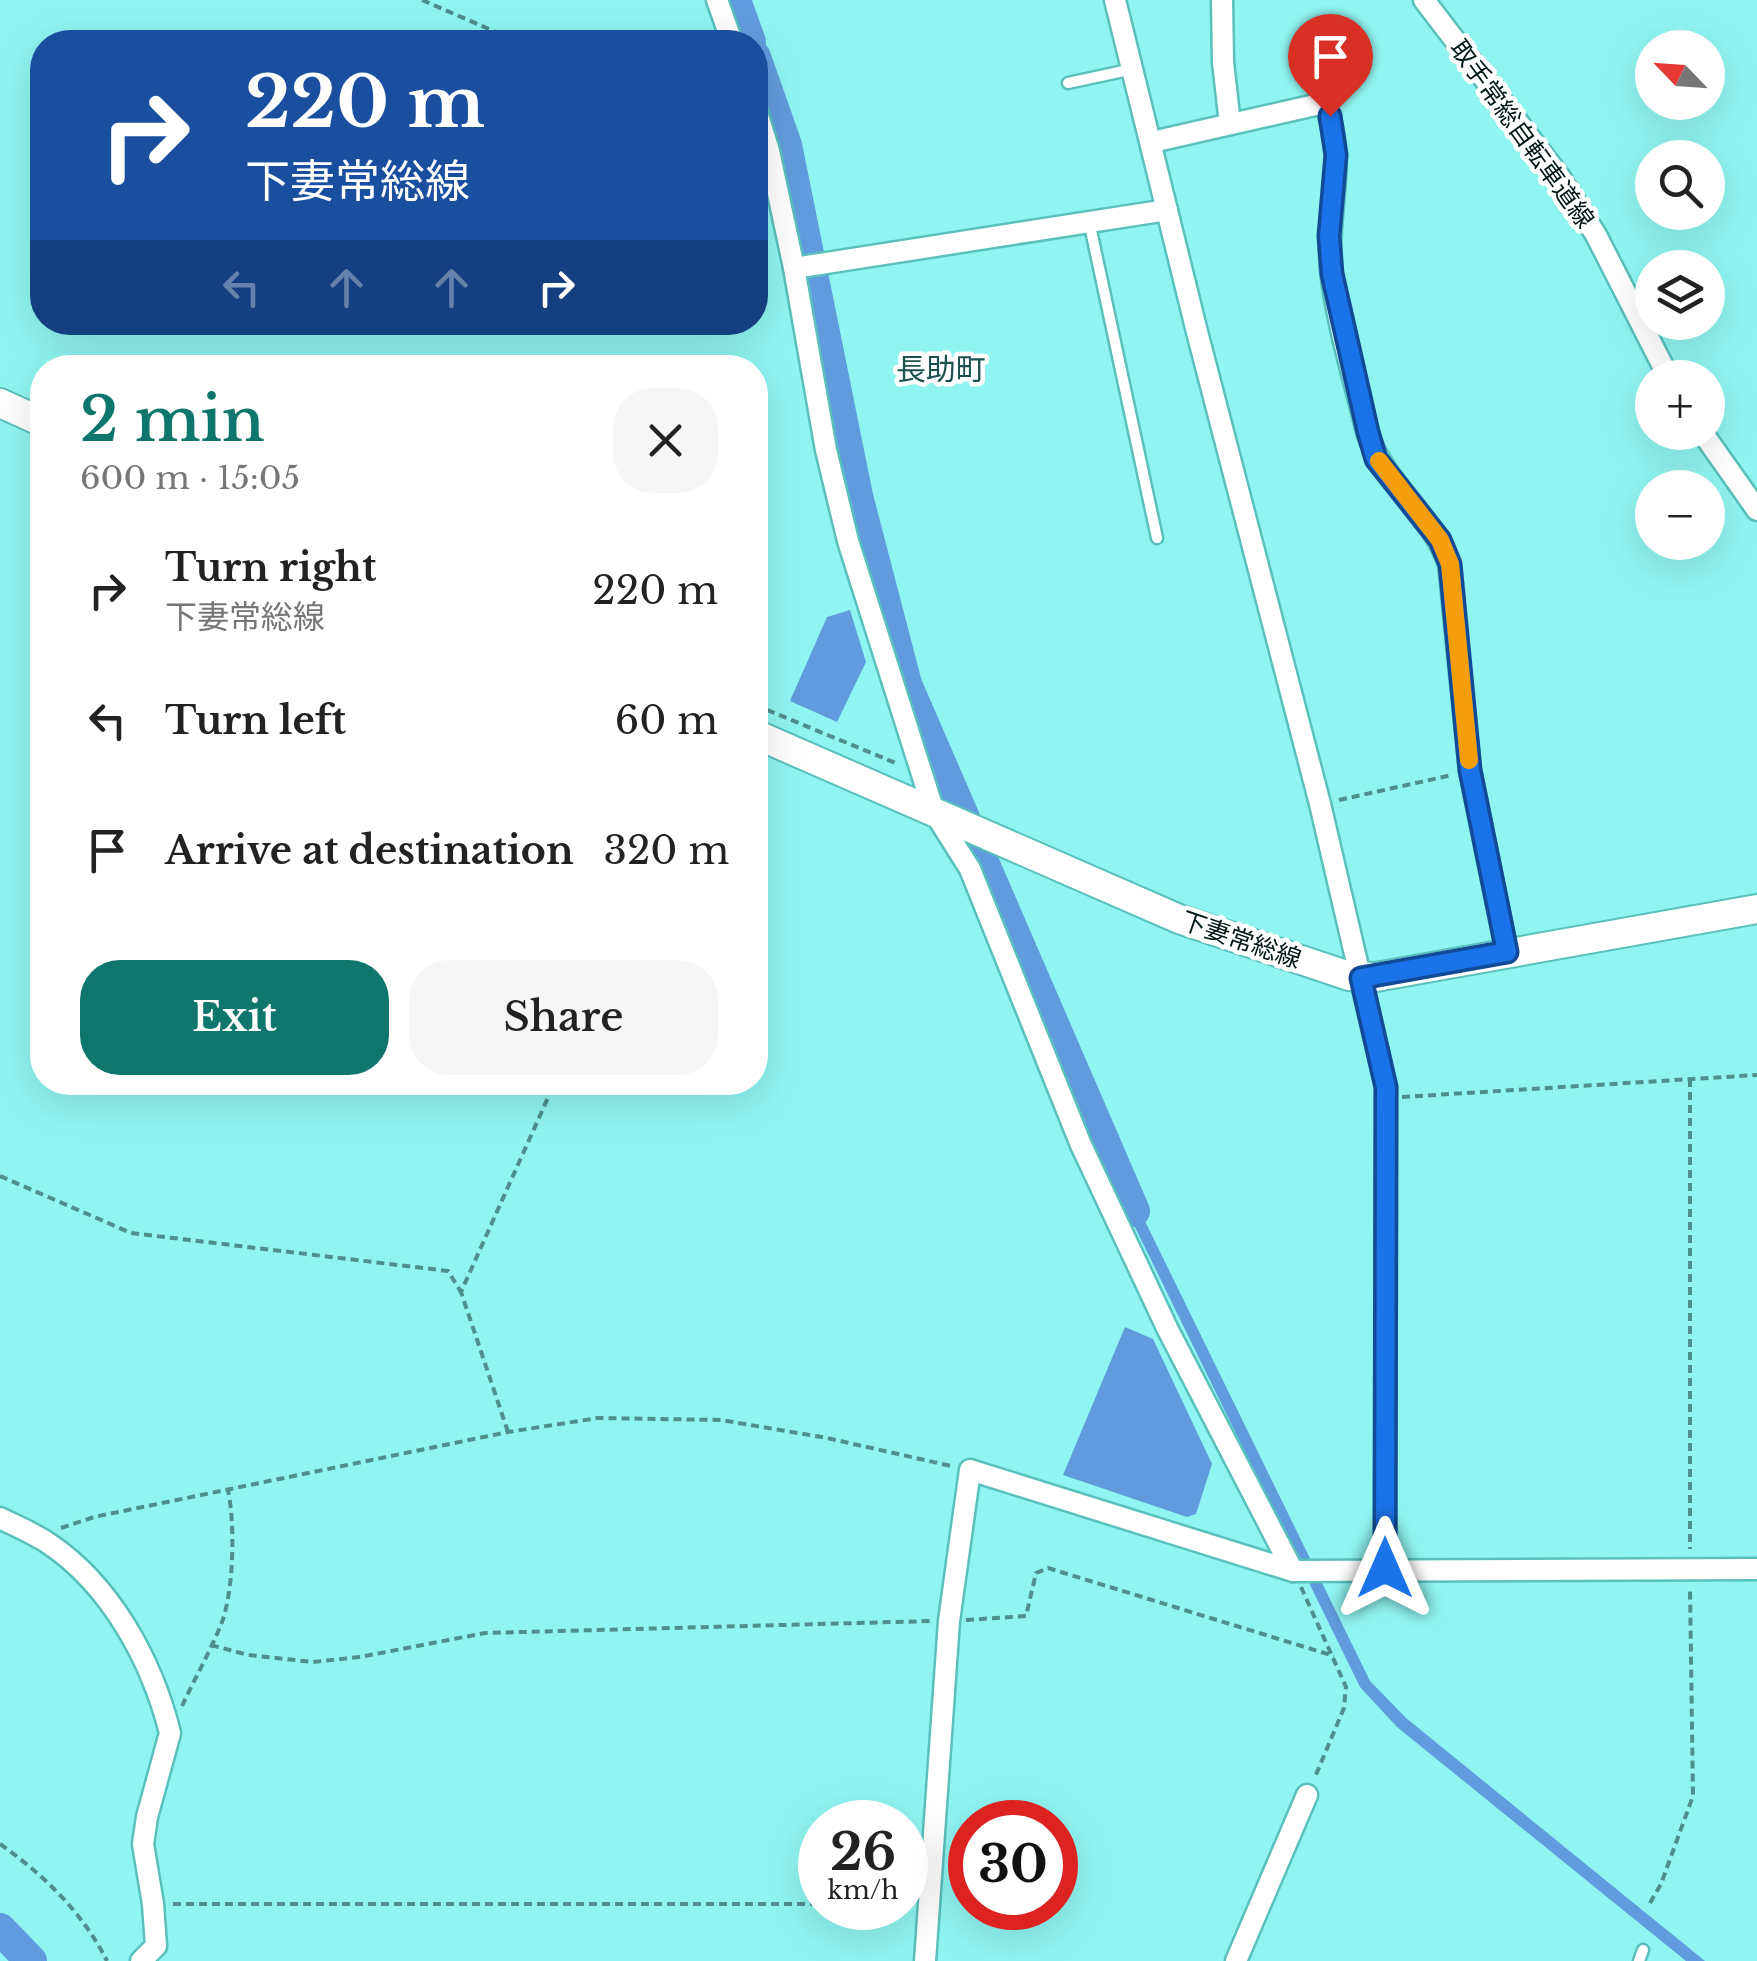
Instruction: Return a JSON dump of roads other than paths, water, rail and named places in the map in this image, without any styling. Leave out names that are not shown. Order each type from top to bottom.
[{"type":"main road","points":[[0,403],[30,417]]},
{"type":"main road","name":"下妻常総線","points":[[768,740],[1179,919],[1361,978],[1757,909]]},
{"type":"street","points":[[717,0],[728,30]]},
{"type":"street","points":[[1115,0],[1320,804],[1386,1098],[1385,1568]]},
{"type":"street","points":[[1222,0],[1222,62],[1230,124]]},
{"type":"street","name":"取手常総自転車道線","points":[[1424,0],[1559,176],[1596,235],[1660,360]]},
{"type":"street","points":[[1152,142],[1324,104],[1330,116],[1336,155],[1329,236],[1332,274],[1376,459],[1440,540],[1450,564],[1470,770],[1507,952]]},
{"type":"street","points":[[768,149],[826,450],[848,541],[922,774],[970,868],[1081,1145],[1168,1330],[1295,1570]]},
{"type":"street","points":[[794,268],[1167,210]]},
{"type":"street","points":[[1715,450],[1757,510]]},
{"type":"street","points":[[924,1961],[949,1621],[970,1470],[1295,1570],[1757,1568]]},
{"type":"street","points":[[0,1518],[48,1543],[91,1581],[122,1620],[143,1659],[168,1726],[166,1752],[143,1844],[156,1946],[140,1961]]},
{"type":"street","points":[[1236,1961],[1308,1795]]},
{"type":"lane","points":[[1068,82],[1133,69]]},
{"type":"lane","points":[[1089,221],[1158,538]]},
{"type":"water","points":[[850,610],[866,662],[837,722],[790,701],[827,617]]},
{"type":"water","points":[[1119,1168],[1370,1681],[1406,1718],[1705,1961],[1686,1961],[1397,1727],[1360,1687],[1109,1174]]},
{"type":"water","points":[[1125,1327],[1153,1339],[1212,1464],[1196,1514],[1187,1517],[1063,1475]]},
{"type":"waterway","points":[[735,0],[746,30]]},
{"type":"waterway","points":[[768,94],[786,145],[857,496],[906,684],[1134,1211]]},
{"type":"waterway","points":[[0,1929],[31,1961]]},
{"type":"district","name":"長助町","points":[[941,369]]}]
